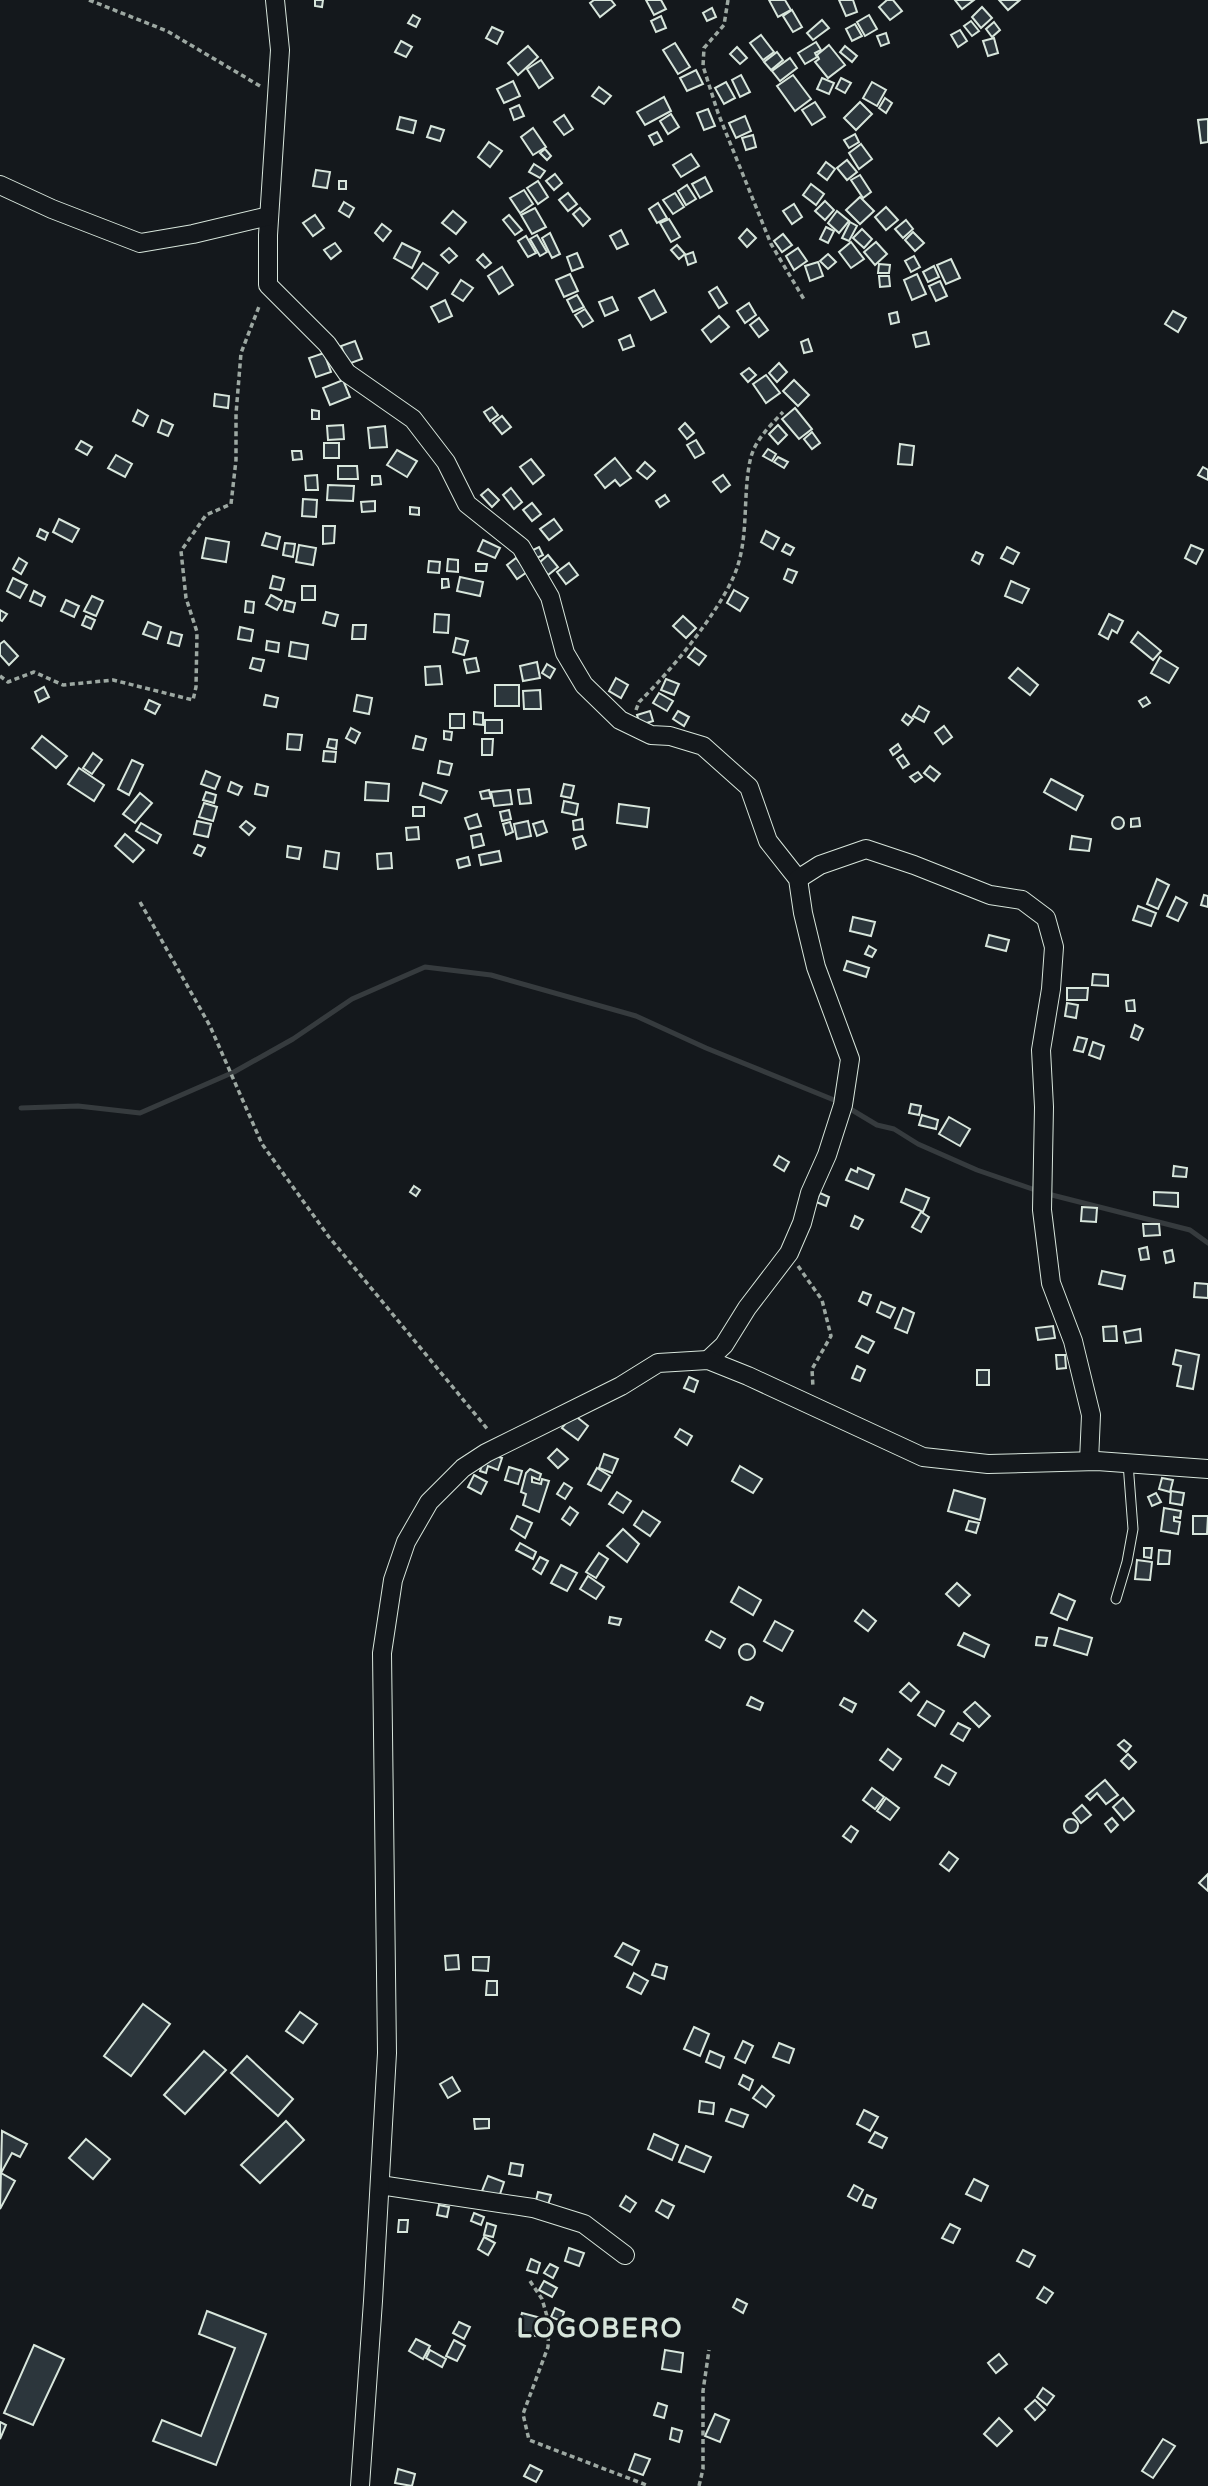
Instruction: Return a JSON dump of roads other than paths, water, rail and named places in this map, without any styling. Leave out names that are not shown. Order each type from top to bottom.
[{"type":"street","points":[[275,0],[280,50],[269,216],[268,285],[327,344],[347,373],[413,419],[446,462],[467,505],[521,547],[550,597],[565,653],[584,685],[620,720],[651,735],[670,736],[703,746],[749,787],[768,841],[798,879],[816,967],[850,1059],[843,1105],[827,1155],[789,1252],[747,1308],[724,1345],[708,1360]]},
{"type":"street","points":[[0,186],[140,243],[269,216]]},
{"type":"street","points":[[798,879],[820,865],[866,849],[990,895],[1023,900],[1046,918],[1055,947],[1041,1050],[1044,1107],[1042,1210],[1051,1283],[1073,1341],[1091,1415],[1089,1461]]},
{"type":"street","points":[[360,2486],[387,2053],[382,1653],[391,1592],[406,1542],[429,1502],[463,1468],[528,1431],[621,1386],[658,1363],[708,1360],[923,1457],[988,1464],[1089,1461],[1208,1469]]},
{"type":"street","points":[[380,2185],[533,2208],[584,2224],[625,2255]]},
{"type":"lane","points":[[1116,1599],[1133,1529],[1128,1463]]},
{"type":"waterway","points":[[21,1108],[78,1106],[140,1113],[234,1072],[293,1039],[352,999],[425,967],[491,975],[636,1016],[706,1048],[839,1102]]},
{"type":"waterway","points":[[847,1107],[877,1125],[894,1129],[918,1144],[977,1170],[1044,1193],[1190,1230],[1208,1243]]},
{"type":"district","name":"LOGOBERO","points":[[600,2328]]}]
